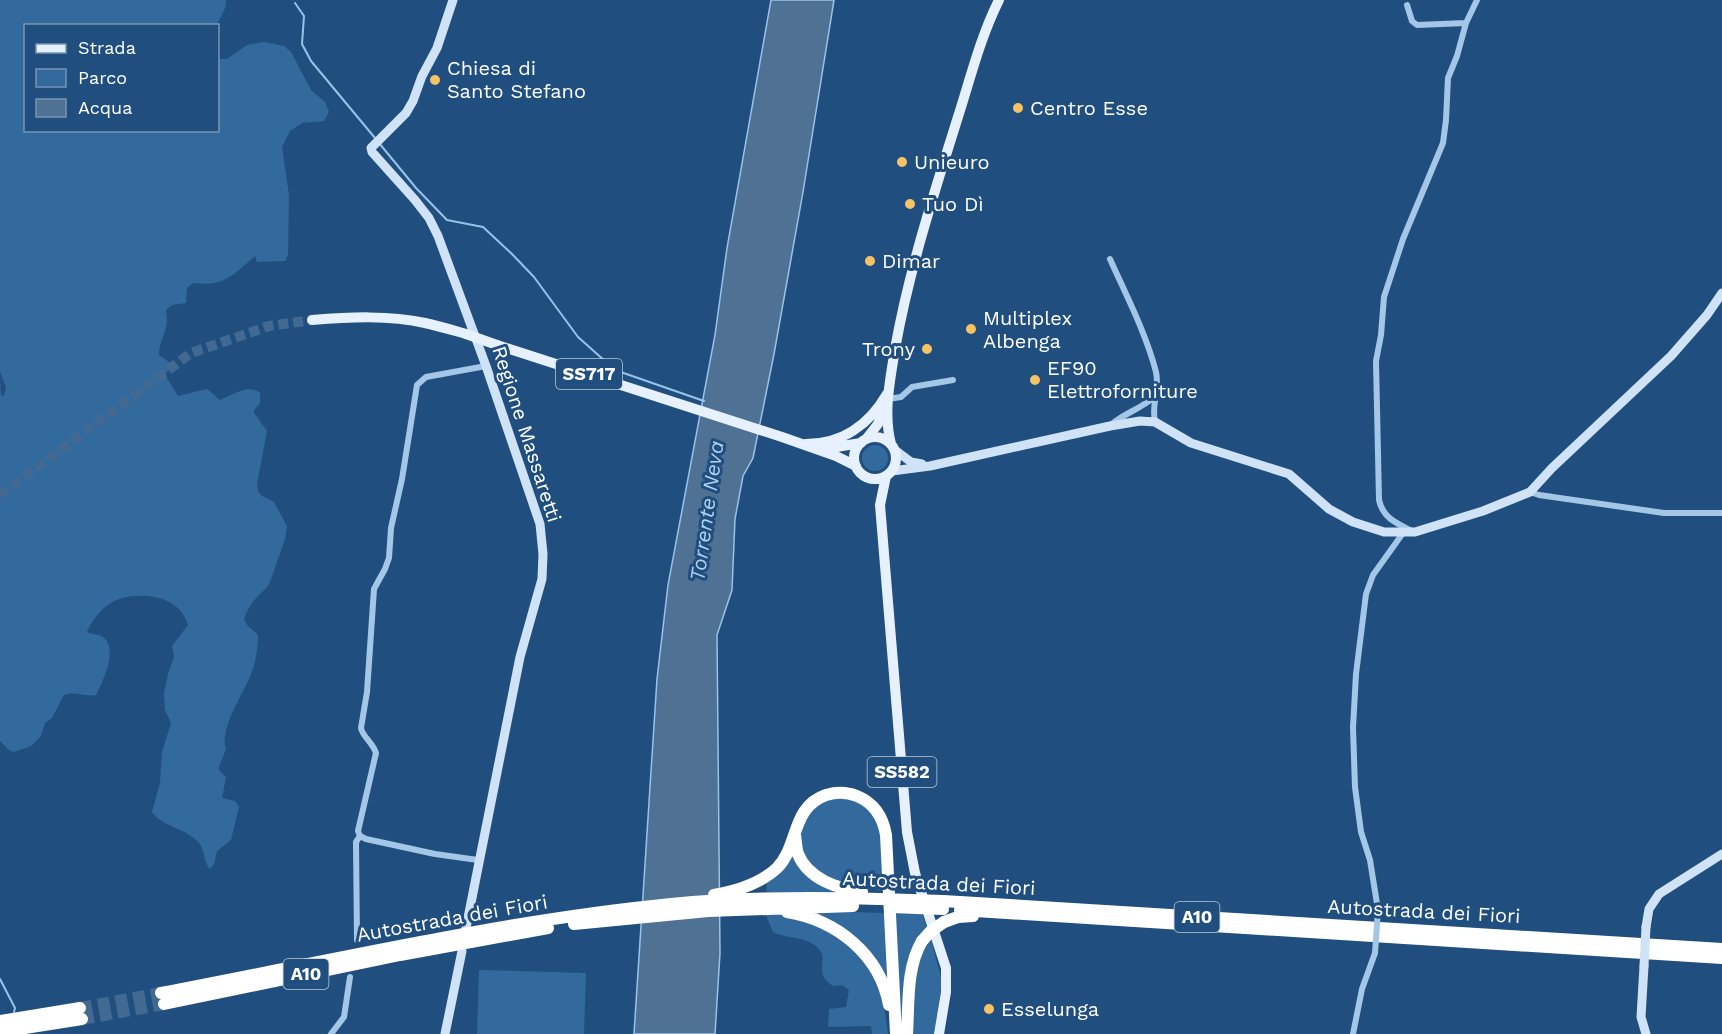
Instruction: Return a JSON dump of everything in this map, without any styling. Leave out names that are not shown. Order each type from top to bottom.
[{"type":"highway","points":[[672,904],[735,891],[774,871],[788,853],[802,813],[811,803],[824,796],[838,793],[852,794],[865,800],[876,810],[886,834],[895,1034]]},
{"type":"highway","points":[[795,831],[798,854],[813,873],[840,888],[880,900]]},
{"type":"highway","name":"Autostrada dei Fiori","points":[[163,998],[257,984],[529,927],[672,904],[915,899],[944,911],[1722,958]]},
{"type":"highway","name":"Autostrada dei Fiori","points":[[880,900],[944,911],[1722,949]]},
{"type":"highway","points":[[756,904],[807,916],[838,931],[854,943],[880,976],[886,992],[895,1034]]},
{"type":"highway","name":"Autostrada dei Fiori","points":[[529,927],[756,904]]},
{"type":"highway","points":[[907,1034],[911,970],[916,952],[944,911]]},
{"type":"highway","points":[[0,1020],[81,1013],[0,1032]]},
{"type":"main road","points":[[888,398],[878,424],[855,452],[856,466],[862,474],[873,479],[889,474],[896,457],[888,428],[888,398],[899,328],[923,226],[984,36],[999,0]]},
{"type":"main road","name":"SS717","points":[[312,320],[396,319],[424,322],[808,444],[836,447],[864,440]]},
{"type":"main road","points":[[808,444],[834,440],[852,433],[867,421],[888,398]]},
{"type":"main road","points":[[864,440],[880,437],[893,447]]},
{"type":"main road","name":"SS717","points":[[808,444],[856,466]]},
{"type":"main road","name":"SS582","points":[[880,505],[889,474]]},
{"type":"main road","name":"SS582","points":[[867,477],[880,505],[907,832],[916,875],[946,968],[946,992],[939,1034]]},
{"type":"street","name":"Regione Massaretti","points":[[453,0],[435,53],[422,76],[413,101],[376,145],[429,218],[438,236],[486,366],[540,524],[543,554],[542,579],[520,657],[466,928]]},
{"type":"street","points":[[1415,532],[1389,519],[1381,510],[1376,361],[1384,297],[1414,211],[1443,144],[1448,78],[1457,57],[1466,23],[1477,0]]},
{"type":"street","points":[[1407,5],[1412,21],[1417,25],[1466,23]]},
{"type":"street","points":[[1110,259],[1142,333],[1155,371],[1158,387],[1152,406],[1155,422]]},
{"type":"street","points":[[889,474],[1110,426],[1140,421],[1155,422],[1191,443],[1289,474],[1340,516],[1384,532],[1403,534],[1415,532],[1483,511],[1530,492],[1552,468],[1671,356],[1707,315],[1722,293]]},
{"type":"street","points":[[360,836],[358,831],[376,753],[374,745],[361,728],[367,692],[374,589],[389,558],[391,528],[402,478],[417,385],[426,377],[486,366]]},
{"type":"street","points":[[888,398],[901,397],[906,390],[912,387],[953,380]]},
{"type":"street","points":[[1110,426],[1122,415],[1139,409],[1154,398]]},
{"type":"street","points":[[893,447],[911,462],[930,466]]},
{"type":"street","points":[[1530,492],[1664,513],[1722,513]]},
{"type":"street","points":[[1353,1034],[1362,989],[1375,953],[1378,910],[1354,787],[1353,728],[1356,685],[1366,594],[1373,575],[1403,534]]},
{"type":"street","points":[[360,836],[435,854],[478,860]]},
{"type":"street","points":[[357,940],[356,842],[360,836]]},
{"type":"street","points":[[1646,1034],[1641,1017],[1649,909],[1659,894],[1722,854]]},
{"type":"street","points":[[445,1034],[462,951]]},
{"type":"street","points":[[331,1034],[344,1017],[350,977]]},
{"type":"green space","points":[[0,0],[226,0],[226,6],[217,24],[24,24],[24,132],[219,132],[219,59],[227,59],[247,45],[264,42],[284,46],[291,52],[311,90],[325,102],[329,112],[324,121],[302,123],[290,131],[282,147],[289,195],[288,255],[285,261],[257,262],[255,256],[228,278],[213,283],[193,283],[187,288],[186,303],[172,305],[166,310],[167,324],[159,349],[159,355],[172,364],[165,375],[178,396],[207,389],[220,400],[251,389],[260,393],[260,403],[254,413],[267,431],[257,484],[258,491],[262,496],[274,502],[287,526],[285,539],[270,582],[253,602],[244,619],[258,635],[256,657],[250,677],[228,723],[226,749],[219,767],[226,777],[222,798],[235,801],[239,807],[231,840],[217,851],[214,864],[210,869],[196,840],[161,821],[152,812],[160,783],[162,752],[171,723],[165,710],[164,694],[174,657],[172,646],[188,625],[178,608],[170,603],[152,597],[132,596],[116,600],[105,607],[96,616],[87,632],[101,636],[107,641],[109,647],[108,664],[96,695],[64,695],[52,718],[45,723],[41,736],[31,746],[14,752],[0,741],[0,379],[1,395],[4,396],[6,387],[0,372]]},
{"type":"green space","points":[[875,445],[884,449],[888,458],[884,467],[875,471],[866,467],[862,458],[866,449]]},
{"type":"green space","points":[[841,796],[865,807],[878,822],[882,841],[884,891],[831,880],[817,872],[804,855],[800,835],[806,816],[823,801]]},
{"type":"green space","points":[[792,850],[837,892],[767,892],[766,880]]},
{"type":"green space","points":[[812,911],[885,913],[888,978],[885,979]]},
{"type":"green space","points":[[894,913],[922,914],[927,928],[922,933],[904,1034],[900,1034]]},
{"type":"green space","points":[[766,915],[783,915],[837,933],[870,965],[883,997],[888,1034],[872,1034],[871,1026],[828,1027],[829,1009],[846,1007],[849,990],[842,985],[833,986],[823,976],[822,957],[818,948],[808,941],[773,932]]},
{"type":"green space","points":[[930,936],[942,981],[934,1034],[909,1034],[915,969]]},
{"type":"green space","points":[[479,970],[586,973],[584,1034],[477,1034]]},
{"type":"water","name":"Torrente Neva","points":[[771,0],[834,0],[774,354],[753,458],[743,476],[735,519],[732,590],[717,635],[720,953],[715,1034],[634,1034],[657,679],[668,585],[715,335],[727,248]]},
{"type":"waterway","points":[[295,3],[304,16],[302,44],[311,61],[375,138]]},
{"type":"waterway","points":[[379,143],[416,188],[447,220],[483,227],[512,254],[534,277],[578,337],[615,370],[704,401]]},
{"type":"waterway","points":[[0,979],[15,1008],[14,1012]]},
{"type":"tunnel","points":[[0,495],[191,353],[269,326],[312,320]]},
{"type":"tunnel","points":[[80,1008],[161,993]]},
{"type":"tunnel","points":[[82,1019],[164,1004]]},
{"type":"place","name":"Chiesa di Santo Stefano","points":[[435,80]]},
{"type":"place","name":"Centro Esse","points":[[1018,108]]},
{"type":"place","name":"Unieuro","points":[[902,162]]},
{"type":"place","name":"Tuo Dì","points":[[910,204]]},
{"type":"place","name":"Dimar","points":[[870,261]]},
{"type":"place","name":"Multiplex Albenga","points":[[971,329]]},
{"type":"place","name":"Trony","points":[[927,349]]},
{"type":"place","name":"EF90 Elettroforniture","points":[[1035,380]]},
{"type":"place","name":"Esselunga","points":[[989,1009]]}]
